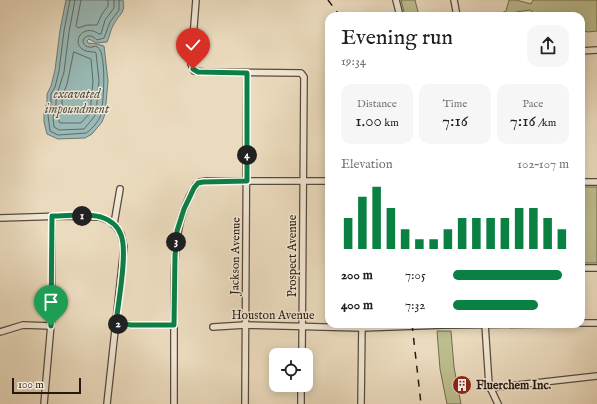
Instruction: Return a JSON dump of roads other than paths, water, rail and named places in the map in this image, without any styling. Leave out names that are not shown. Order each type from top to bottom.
[{"type":"street","points":[[196,0],[191,64],[193,69],[198,72],[247,73]]},
{"type":"street","points":[[396,0],[399,12]]},
{"type":"street","points":[[454,0],[456,12]]},
{"type":"street","points":[[585,51],[597,50]]},
{"type":"street","name":"Prospect Avenue","points":[[247,73],[302,74],[304,79],[302,348]]},
{"type":"street","name":"Jackson Avenue","points":[[245,404],[247,73]]},
{"type":"street","points":[[174,404],[175,256],[177,231],[184,209],[194,188],[198,183],[203,182],[325,181]]},
{"type":"street","points":[[585,182],[597,182]]},
{"type":"street","points":[[114,224],[120,188]]},
{"type":"street","points":[[44,404],[51,326],[52,216]]},
{"type":"street","points":[[0,218],[94,216],[104,218],[114,224],[121,234],[124,247],[108,404]]},
{"type":"street","points":[[585,268],[597,268]]},
{"type":"street","points":[[116,323],[131,325],[174,325]]},
{"type":"street","points":[[585,323],[597,323]]},
{"type":"street","points":[[0,332],[23,325],[51,326]]},
{"type":"street","name":"Houston Avenue","points":[[213,327],[245,325],[325,326]]},
{"type":"street","points":[[361,404],[362,328]]},
{"type":"street","points":[[485,328],[490,388],[498,404]]},
{"type":"street","points":[[490,388],[597,376]]},
{"type":"street","points":[[301,392],[301,404]]},
{"type":"water","name":"excavated impoundment","points":[[66,0],[123,0],[124,4],[123,11],[113,26],[107,42],[96,43],[89,39],[87,41],[88,43],[104,46],[108,81],[105,114],[102,122],[92,134],[85,138],[58,139],[47,134],[44,122],[47,94],[51,86],[55,70],[60,30]]},
{"type":"railway","points":[[328,0],[337,12]]},
{"type":"railway","points":[[412,328],[421,404]]},
{"type":"place","name":"Fluerchem Inc.","points":[[462,385]]}]
